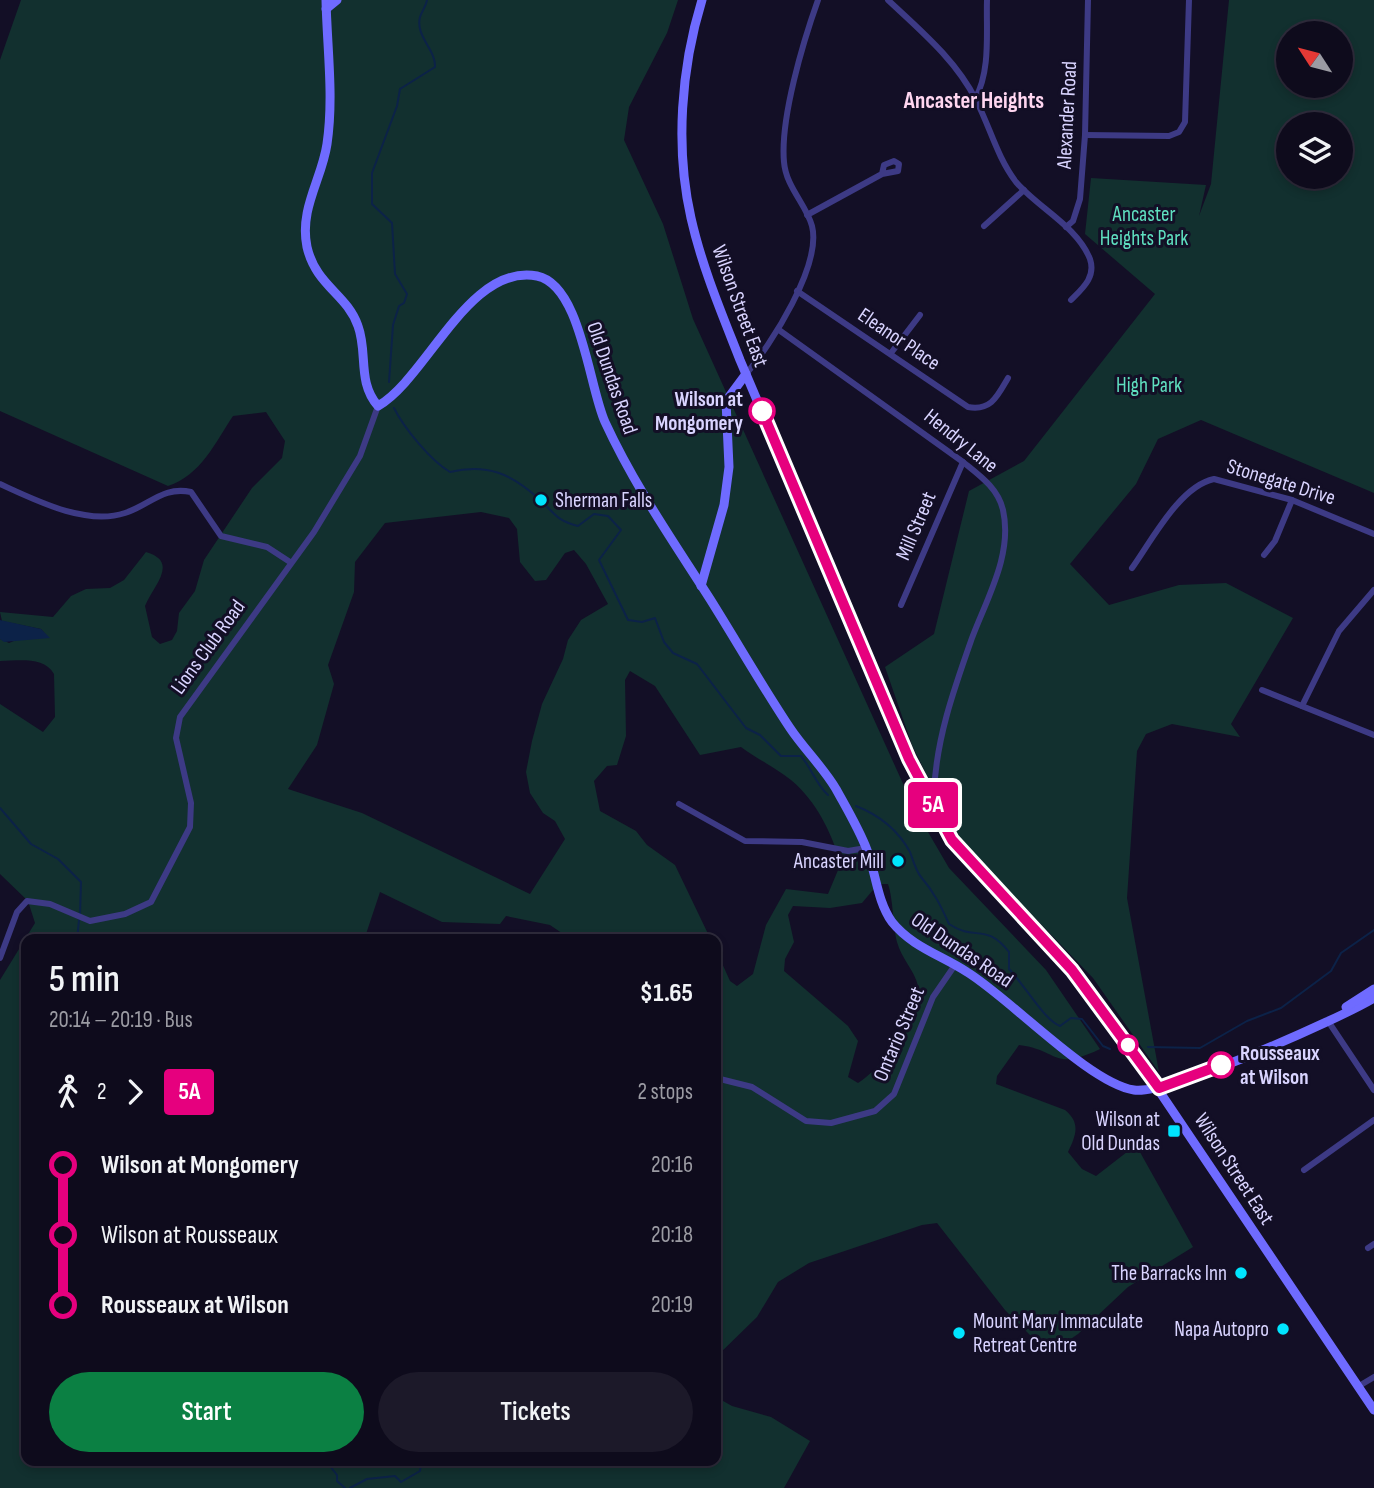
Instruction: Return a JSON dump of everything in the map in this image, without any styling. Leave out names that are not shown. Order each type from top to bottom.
[{"type":"street","points":[[337,0],[326,4],[327,143],[306,215],[307,245],[319,277],[358,323],[364,378],[371,398],[385,402]]},
{"type":"street","name":"Wilson Street East","points":[[702,0],[684,89],[686,179],[691,217],[703,260],[746,374],[904,748],[929,798],[964,857],[1072,970],[1112,1021],[1374,1410]]},
{"type":"street","points":[[701,586],[724,505],[727,480],[726,401],[779,330],[797,291],[813,242],[811,224],[787,175],[783,149],[797,75],[817,0]]},
{"type":"street","points":[[888,0],[933,41],[975,99],[1007,168],[1024,190],[1080,243],[1091,268],[1089,281],[1071,300]]},
{"type":"street","points":[[975,99],[982,87],[984,71],[987,0]]},
{"type":"street","name":"Alexander Road","points":[[1066,227],[1078,209],[1085,135],[1088,0]]},
{"type":"street","points":[[1085,135],[1169,136],[1179,132],[1185,122],[1189,0]]},
{"type":"street","points":[[807,215],[882,174]]},
{"type":"street","points":[[984,226],[1024,190]]},
{"type":"street","name":"Old Dundas Road","points":[[385,402],[464,311],[488,288],[519,276],[535,275],[549,280],[561,292],[573,317],[602,416],[630,473],[792,730],[834,785],[866,848],[888,917],[905,936],[995,992],[1104,1079],[1136,1090],[1159,1088]]},
{"type":"street","name":"Eleanor Place","points":[[797,291],[968,407],[983,409],[996,398],[1008,378]]},
{"type":"street","points":[[891,354],[920,315]]},
{"type":"street","name":"Hendry Lane","points":[[779,330],[987,481],[1003,509],[1004,544],[997,576],[960,673],[937,747],[934,793],[929,798]]},
{"type":"street","name":"Lions Club Road","points":[[0,958],[17,912],[27,901],[50,904],[90,921],[125,915],[151,902],[190,827],[191,803],[176,738],[180,717],[314,532],[360,456],[385,402]]},
{"type":"street","name":"Mill Street","points":[[901,605],[963,462]]},
{"type":"street","name":"Stonegate Drive","points":[[1132,568],[1186,494],[1201,482],[1214,480],[1292,499],[1374,534]]},
{"type":"street","points":[[0,484],[55,506],[104,517],[126,513],[162,493],[178,490],[191,492],[221,536],[267,547],[290,562]]},
{"type":"street","points":[[1264,555],[1275,541],[1292,499]]},
{"type":"street","points":[[1302,706],[1339,631],[1374,590]]},
{"type":"street","points":[[1262,690],[1374,735]]},
{"type":"street","points":[[679,804],[745,841],[802,842],[848,851],[866,848]]},
{"type":"street","name":"Ontario Street","points":[[721,1079],[752,1087],[806,1121],[831,1123],[875,1111],[894,1094],[933,997],[955,965]]},
{"type":"street","points":[[1328,1021],[1374,989]]},
{"type":"street","points":[[1159,1088],[1328,1021],[1374,998]]},
{"type":"street","points":[[1328,1021],[1374,1090]]},
{"type":"street","points":[[1304,1170],[1374,1121]]},
{"type":"street","points":[[1359,1386],[1374,1377]]},
{"type":"green space","points":[[21,0],[678,0],[667,33],[629,107],[624,140],[663,224],[693,319],[914,808],[949,868],[1046,970],[1100,1049],[1084,1056],[1064,1059],[1019,1045],[997,1076],[996,1084],[1065,1110],[1073,1120],[1076,1130],[1068,1152],[1082,1169],[1096,1176],[1136,1145],[1193,1247],[1128,1287],[1078,1334],[1062,1345],[1049,1348],[1038,1343],[1005,1310],[937,1223],[922,1225],[809,1263],[778,1282],[757,1317],[721,1352],[721,961],[730,981],[737,986],[753,974],[766,925],[786,889],[828,894],[841,863],[822,818],[809,798],[791,780],[741,747],[700,755],[655,686],[630,671],[625,680],[626,736],[617,765],[607,766],[594,781],[600,811],[636,831],[647,845],[675,865],[708,934],[563,934],[550,925],[506,916],[500,924],[442,922],[380,892],[366,934],[28,934],[35,923],[28,901],[0,874],[0,704],[43,732],[55,717],[54,674],[50,668],[37,662],[0,661],[0,639],[9,643],[21,638],[49,638],[41,629],[2,621],[0,612],[53,617],[71,596],[86,589],[110,588],[124,580],[146,552],[156,556],[163,568],[145,606],[152,637],[160,644],[172,640],[177,631],[179,613],[195,591],[204,560],[252,488],[282,458],[285,441],[266,412],[233,416],[198,466],[180,481],[168,486],[0,411],[0,60]],"holes":[[[481,512],[509,518],[517,529],[520,562],[535,581],[546,580],[565,553],[574,550],[586,564],[608,604],[581,620],[568,640],[563,659],[542,704],[532,741],[526,772],[530,793],[543,813],[555,821],[565,839],[530,894],[362,813],[288,789],[317,745],[334,684],[328,665],[354,592],[355,562],[385,523]],[[878,884],[888,884],[897,942],[916,980],[918,999],[909,1027],[900,1040],[879,1066],[858,1083],[848,1077],[858,1041],[848,1026],[784,971],[785,959],[794,942],[788,915],[793,906],[830,908],[862,903]]]},
{"type":"green space","points":[[1229,0],[1374,0],[1374,493],[1201,420],[1158,439],[1136,484],[1070,564],[1109,605],[1179,585],[1226,583],[1293,618],[1231,724],[1240,737],[1172,724],[1146,734],[1137,751],[1127,898],[1159,1072],[1093,978],[957,837],[912,745],[885,667],[934,634],[969,491],[1024,461],[1155,294],[1085,234],[1091,178],[1206,185],[1199,216],[1211,184]]},
{"type":"green space","points":[[21,946],[21,1466],[721,1466],[721,1400],[732,1406],[771,1417],[810,1441],[784,1488],[0,1488],[0,980]]},
{"type":"water","points":[[0,620],[41,629],[50,638],[4,642],[0,639]]},
{"type":"waterway","points":[[389,382],[393,325],[399,306],[404,303],[407,294],[395,274],[392,223],[372,204],[372,173],[397,106],[400,89],[435,67],[419,24],[427,0]]},
{"type":"waterway","points":[[394,408],[419,443],[450,472],[476,469],[509,477],[529,490],[560,519],[570,524],[578,526],[594,514],[608,516],[621,530],[599,560],[628,620],[642,622],[655,618],[664,642],[673,653],[697,664],[746,728],[760,735],[781,756],[801,756],[828,795]]},
{"type":"waterway","points":[[856,806],[880,819],[900,837],[949,924],[966,932],[987,935],[1001,943],[1009,952],[1009,969],[1047,1017],[1060,1026],[1071,1018],[1082,1019],[1103,1046],[1110,1049]]},
{"type":"waterway","points":[[0,808],[31,844],[58,859],[81,882],[80,914]]},
{"type":"waterway","points":[[78,934],[79,920]]},
{"type":"waterway","points":[[1148,1047],[1200,1048],[1247,1021],[1281,1008],[1331,971],[1341,953],[1374,930]]},
{"type":"waterway","points":[[330,1466],[337,1475],[337,1481],[345,1488]]},
{"type":"waterway","points":[[350,1488],[367,1479],[395,1476],[401,1482],[420,1471],[421,1466]]},
{"type":"bus line","name":"5A","points":[[762,411],[909,759],[952,840],[964,857],[1072,970],[1159,1088],[1221,1065]]},
{"type":"place","name":"Wilson at Mongomery","points":[[762,411]]},
{"type":"place","name":"Sherman Falls","points":[[541,500]]},
{"type":"place","name":"Ancaster Mill","points":[[898,861]]},
{"type":"place","name":"Rousseaux at Wilson","points":[[1221,1065]]},
{"type":"place","name":"Wilson at Old Dundas","points":[[1174,1131]]},
{"type":"place","name":"The Barracks Inn","points":[[1241,1273]]},
{"type":"place","name":"Napa Autopro","points":[[1283,1329]]},
{"type":"place","name":"Mount Mary Immaculate Retreat Centre","points":[[959,1333]]},
{"type":"district","name":"Ancaster Heights","points":[[974,101]]},
{"type":"park label","name":"Ancaster Heights Park","points":[[1144,226]]},
{"type":"park label","name":"High Park","points":[[1149,385]]}]
